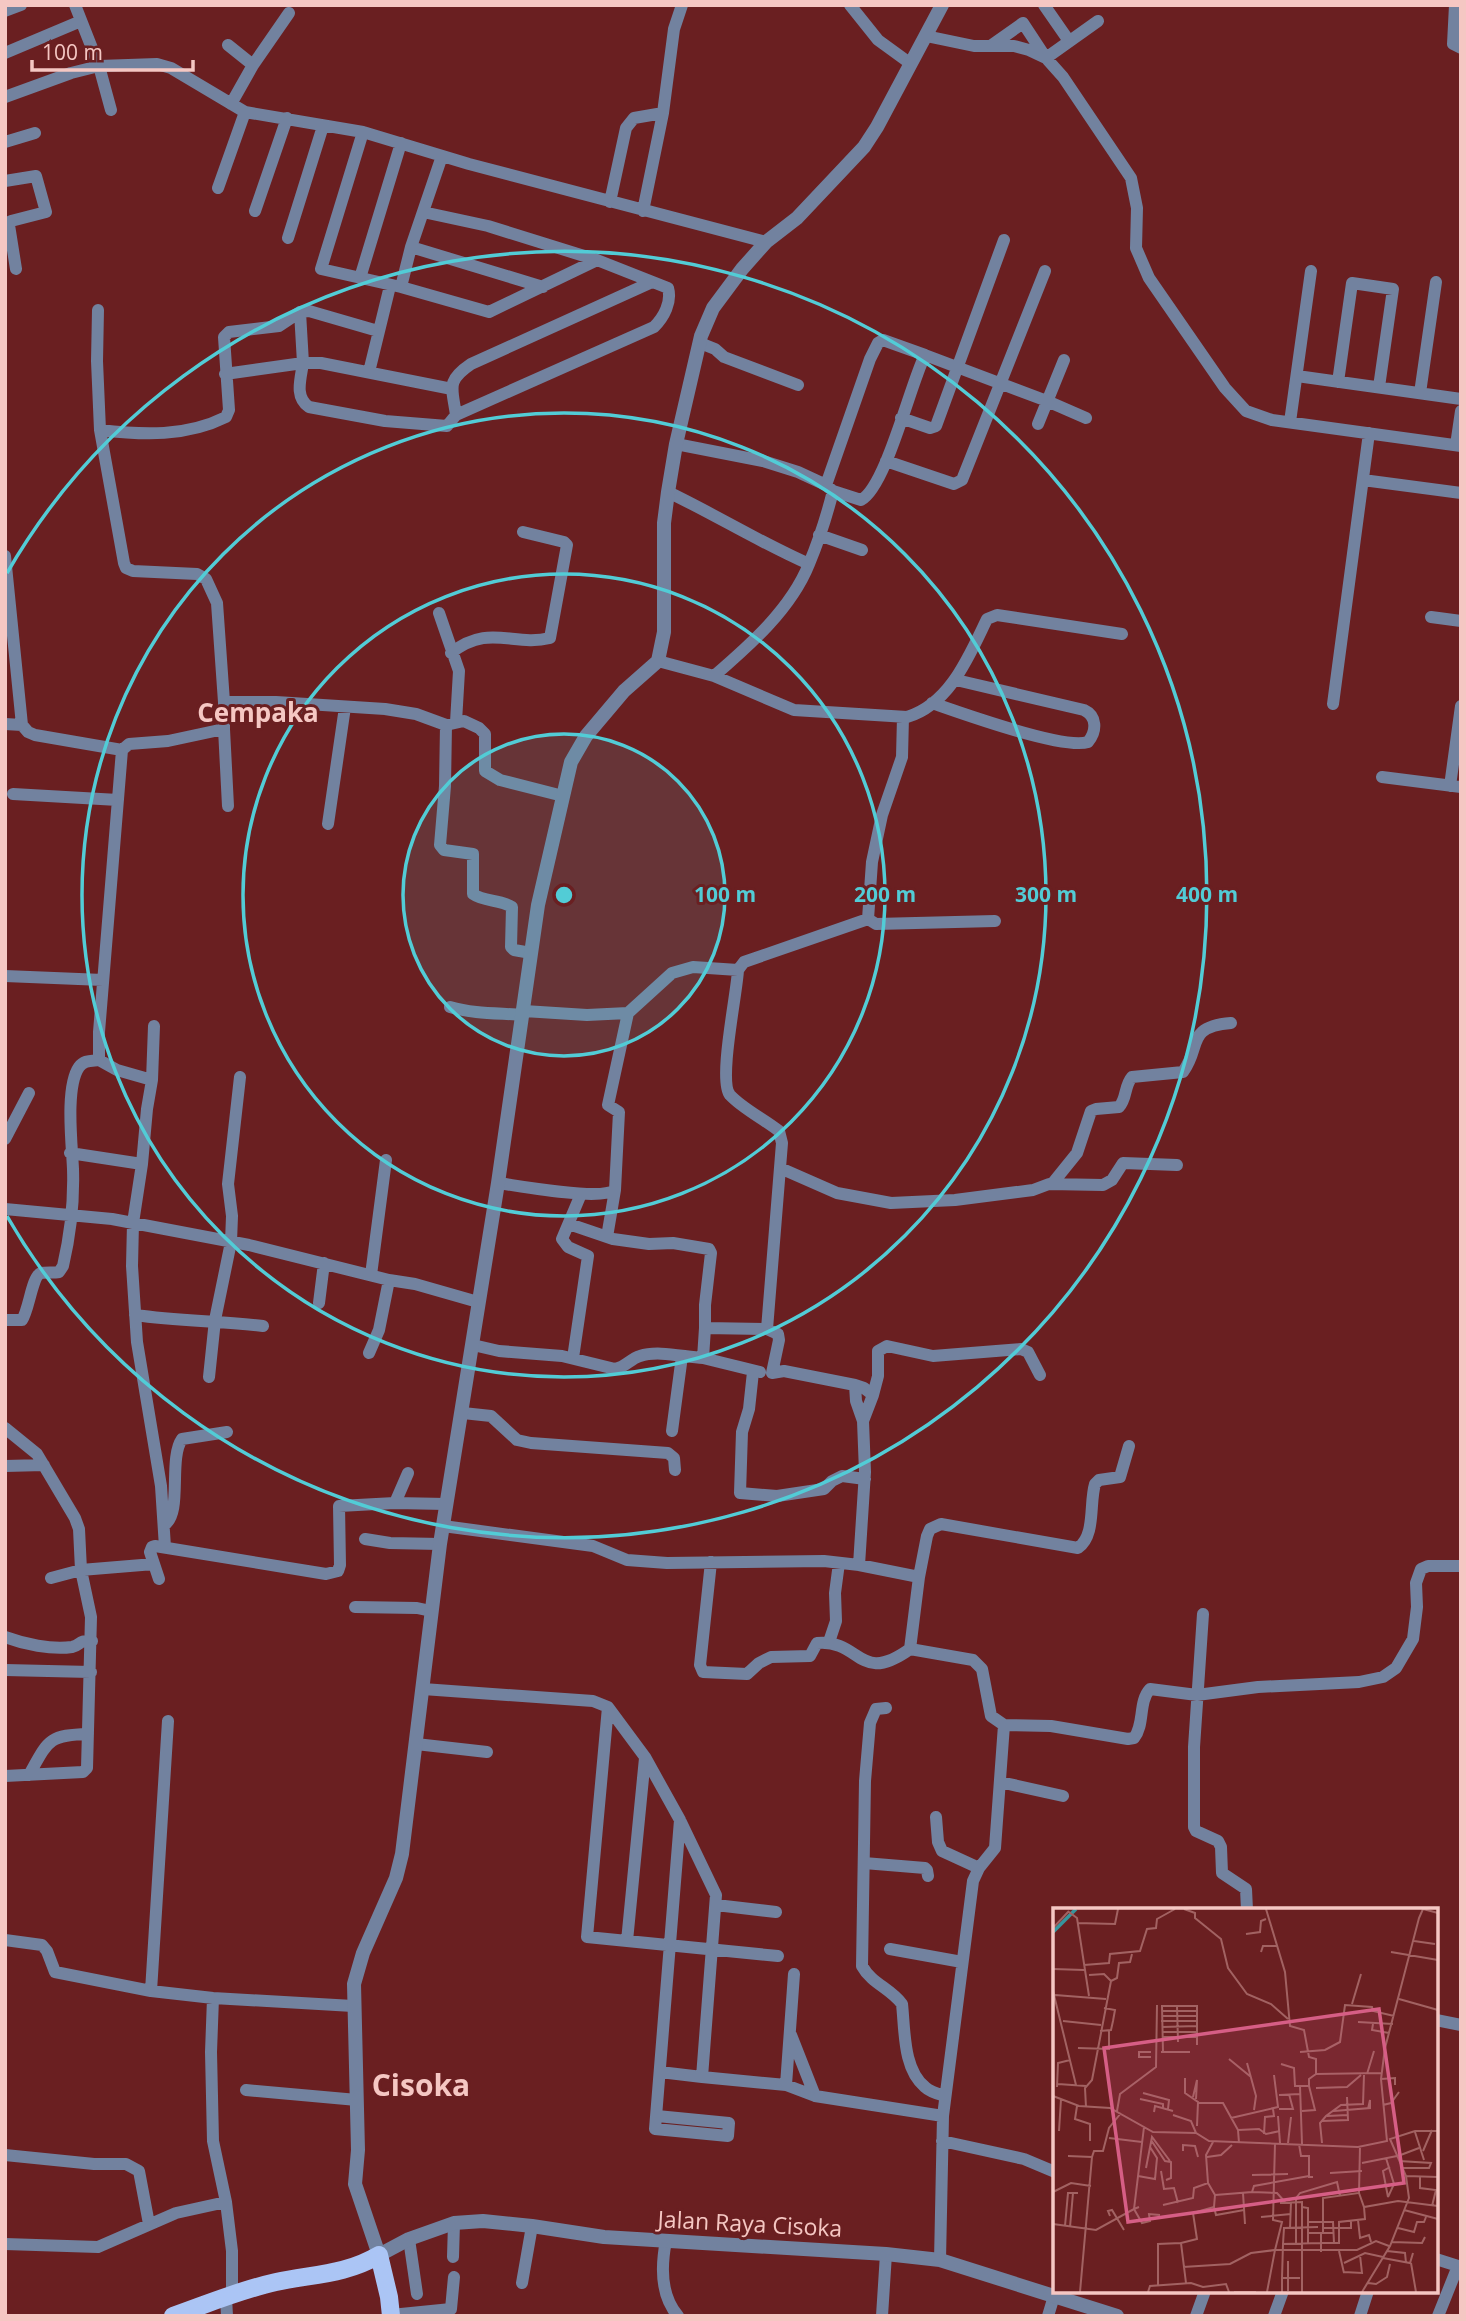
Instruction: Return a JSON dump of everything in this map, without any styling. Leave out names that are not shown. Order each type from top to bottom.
[{"type":"main road","points":[[182,2314],[276,2282],[343,2272],[379,2255],[391,2316]]},
{"type":"street","points":[[5,11],[21,5]]},
{"type":"street","points":[[75,5],[99,66],[111,110]]},
{"type":"street","points":[[643,211],[663,113],[674,29],[682,5]]},
{"type":"street","points":[[850,5],[878,40],[911,64]]},
{"type":"street","points":[[379,2255],[355,2184],[358,2150],[354,1984],[363,1953],[396,1878],[402,1854],[440,1544],[463,1413],[538,905],[571,762],[586,736],[624,691],[658,661],[664,632],[664,523],[668,492],[676,444],[700,343],[713,308],[736,276],[766,242],[797,218],[864,147],[942,5]]},
{"type":"street","points":[[1044,5],[1069,41]]},
{"type":"street","points":[[1455,5],[1453,44],[1461,48]]},
{"type":"street","points":[[231,104],[253,65],[289,13]]},
{"type":"street","points":[[5,53],[81,21]]},
{"type":"street","points":[[1046,58],[1098,21]]},
{"type":"street","points":[[992,45],[1023,23],[1046,58],[1063,77],[1131,178],[1137,208],[1136,248],[1149,278],[1224,388],[1246,411],[1260,417],[1290,422],[1458,445],[1461,411]]},
{"type":"street","points":[[926,36],[974,46],[1014,46],[1046,58]]},
{"type":"street","points":[[228,45],[253,65]]},
{"type":"street","points":[[5,97],[71,73],[99,66],[157,64],[171,68],[245,112],[363,132],[610,202],[766,242]]},
{"type":"street","points":[[218,188],[245,112]]},
{"type":"street","points":[[610,202],[626,128],[635,118],[663,113]]},
{"type":"street","points":[[255,211],[287,118]]},
{"type":"street","points":[[288,238],[323,126]]},
{"type":"street","points":[[363,132],[321,269],[396,286],[489,312],[597,260]]},
{"type":"street","points":[[5,142],[35,133]]},
{"type":"street","points":[[360,278],[401,143]]},
{"type":"street","points":[[369,372],[378,331],[411,247],[442,156]]},
{"type":"street","points":[[5,181],[36,176],[46,212],[11,221],[9,225],[16,270]]},
{"type":"street","points":[[300,312],[303,363],[299,394],[309,407],[385,421],[447,426],[456,415],[654,327],[664,316],[670,296],[668,288],[597,260],[488,226],[423,212]]},
{"type":"street","points":[[901,418],[930,428],[935,427],[1004,240]]},
{"type":"street","points":[[411,247],[543,287]]},
{"type":"street","points":[[886,461],[954,484],[963,478],[1045,271]]},
{"type":"street","points":[[1290,422],[1311,271]]},
{"type":"street","points":[[456,415],[452,388],[457,373],[471,363],[652,282]]},
{"type":"street","points":[[1420,393],[1436,282]]},
{"type":"street","points":[[1338,382],[1352,283],[1393,289],[1379,387]]},
{"type":"street","points":[[98,310],[100,429],[126,568],[133,571],[197,574],[206,579],[215,595],[224,702],[228,806]]},
{"type":"street","points":[[100,429],[148,434],[190,430],[223,419],[229,410],[225,374],[226,334],[279,326],[300,312],[309,311],[378,331]]},
{"type":"street","points":[[714,676],[761,633],[790,597],[809,564],[870,359],[878,343],[883,340],[891,341],[1086,418]]},
{"type":"street","points":[[700,343],[715,349],[724,357],[798,385]]},
{"type":"street","points":[[676,444],[763,461],[861,500],[867,496],[886,461],[925,355]]},
{"type":"street","points":[[1038,424],[1064,360]]},
{"type":"street","points":[[225,374],[321,363],[452,388]]},
{"type":"street","points":[[1297,376],[1461,399]]},
{"type":"street","points":[[1333,704],[1370,433]]},
{"type":"street","points":[[1363,480],[1461,494]]},
{"type":"street","points":[[668,492],[713,513],[771,547],[809,564]]},
{"type":"street","points":[[451,653],[476,639],[496,636],[550,638],[567,545],[564,541],[523,532]]},
{"type":"street","points":[[819,535],[862,550]]},
{"type":"street","points":[[5,556],[22,725]]},
{"type":"street","points":[[439,613],[459,671],[444,786],[440,845],[444,850],[473,853],[473,894],[512,907],[511,947],[513,950],[531,953]]},
{"type":"street","points":[[658,661],[714,676],[794,709],[903,717],[923,711],[956,680],[987,619],[997,615],[1122,634]]},
{"type":"street","points":[[1431,617],[1461,621]]},
{"type":"street","points":[[932,703],[1019,731],[1074,743],[1088,742],[1093,736],[1094,718],[1084,710],[956,680]]},
{"type":"street","points":[[224,702],[276,702],[385,709],[451,724],[464,721],[483,730],[485,734],[485,771],[500,780],[563,796]]},
{"type":"street","points":[[1382,777],[1455,786],[1461,706]]},
{"type":"street","points":[[328,824],[345,707]]},
{"type":"street","points":[[868,919],[872,862],[881,815],[902,757],[903,717]]},
{"type":"street","points":[[5,724],[22,725],[35,735],[122,750]]},
{"type":"street","points":[[99,1060],[122,750],[129,744],[168,741],[224,729]]},
{"type":"street","points":[[13,794],[118,800]]},
{"type":"street","points":[[868,919],[876,924],[995,921]]},
{"type":"street","points":[[767,1329],[782,1143],[779,1131],[732,1096],[725,1086],[738,970],[744,962],[868,919]]},
{"type":"street","points":[[607,1237],[615,1191],[619,1112],[608,1105],[628,1013],[672,973],[693,967],[738,970]]},
{"type":"street","points":[[5,976],[103,980]]},
{"type":"street","points":[[450,1007],[468,1013],[628,1013]]},
{"type":"street","points":[[1052,1184],[1077,1153],[1091,1111],[1096,1108],[1119,1107],[1132,1077],[1183,1072],[1199,1034],[1217,1024],[1231,1023]]},
{"type":"street","points":[[154,1026],[152,1080],[133,1223],[137,1342],[161,1486],[165,1547]]},
{"type":"street","points":[[5,1320],[22,1320],[28,1309],[36,1278],[41,1273],[59,1272],[62,1266],[70,1214],[73,1168],[71,1106],[80,1065],[99,1060],[117,1070],[152,1080]]},
{"type":"street","points":[[209,1377],[215,1320],[231,1242],[232,1216],[228,1184],[240,1077]]},
{"type":"street","points":[[5,1139],[29,1093]]},
{"type":"street","points":[[71,1153],[142,1164]]},
{"type":"street","points":[[372,1275],[386,1160]]},
{"type":"street","points":[[780,1168],[838,1193],[891,1203],[955,1200],[1032,1190],[1052,1184],[1103,1185],[1112,1180],[1123,1163],[1177,1165]]},
{"type":"street","points":[[498,1183],[581,1194],[603,1195],[615,1191]]},
{"type":"street","points":[[573,1358],[588,1258],[562,1241],[581,1194]]},
{"type":"street","points":[[5,1209],[133,1223],[231,1242],[415,1284],[478,1302]]},
{"type":"street","points":[[569,1224],[607,1237],[643,1244],[673,1244],[709,1249],[711,1253],[703,1359]]},
{"type":"street","points":[[319,1303],[324,1263]]},
{"type":"street","points":[[369,1353],[379,1330],[389,1280]]},
{"type":"street","points":[[135,1315],[263,1326]]},
{"type":"street","points":[[705,1328],[767,1329],[778,1334],[772,1373]]},
{"type":"street","points":[[472,1345],[499,1351],[573,1358],[615,1369],[624,1367],[643,1354],[682,1356],[753,1372],[784,1371],[855,1385],[873,1395]]},
{"type":"street","points":[[863,1421],[878,1376],[878,1351],[884,1346],[933,1356],[1021,1349],[1028,1352],[1040,1375]]},
{"type":"street","points":[[673,1431],[682,1356]]},
{"type":"street","points":[[753,1372],[749,1409],[743,1424],[741,1442],[740,1493],[777,1496],[824,1489],[842,1476],[865,1479]]},
{"type":"street","points":[[855,1385],[856,1401],[863,1421],[865,1479],[859,1565]]},
{"type":"street","points":[[463,1413],[491,1416],[517,1440],[531,1443],[668,1453],[674,1458],[675,1470]]},
{"type":"street","points":[[5,1428],[31,1448],[75,1518],[79,1528],[80,1570],[91,1617],[92,1641],[87,1768],[83,1772],[5,1776]]},
{"type":"street","points":[[164,1525],[172,1517],[176,1454],[182,1439],[227,1432]]},
{"type":"street","points":[[711,1562],[699,1665],[703,1672],[747,1674],[763,1660],[781,1656],[809,1657],[816,1644],[829,1642],[874,1664],[894,1661],[910,1649],[919,1577],[930,1529],[941,1524],[1078,1548],[1084,1544],[1088,1535],[1095,1484],[1099,1480],[1120,1477],[1129,1446]]},
{"type":"street","points":[[5,1466],[44,1465]]},
{"type":"street","points":[[395,1503],[408,1474]]},
{"type":"street","points":[[159,1579],[150,1552],[152,1547],[326,1574],[338,1571],[339,1506],[446,1504]]},
{"type":"street","points":[[443,1526],[593,1546],[627,1560],[667,1563],[839,1563],[919,1577]]},
{"type":"street","points":[[365,1539],[390,1543],[440,1544]]},
{"type":"street","points":[[829,1642],[836,1621],[835,1594],[839,1563]]},
{"type":"street","points":[[51,1578],[80,1570],[154,1564]]},
{"type":"street","points":[[910,1649],[973,1660],[982,1670],[991,1716],[1004,1725],[1051,1726],[1128,1739],[1134,1738],[1138,1732],[1144,1697],[1150,1689],[1197,1695],[1258,1687],[1359,1682],[1383,1677],[1396,1668],[1412,1639],[1417,1607],[1416,1583],[1421,1569],[1428,1566],[1461,1566]]},
{"type":"street","points":[[355,1607],[417,1608],[432,1611]]},
{"type":"street","points":[[1203,1614],[1197,1695],[1194,1827],[1196,1831],[1218,1841],[1222,1873],[1246,1889],[1247,1908]]},
{"type":"street","points":[[5,1637],[33,1644],[71,1647],[81,1641],[92,1641]]},
{"type":"street","points":[[5,1670],[91,1672]]},
{"type":"street","points":[[423,1689],[593,1701],[608,1707],[645,1757],[680,1820],[716,1895],[702,2077]]},
{"type":"street","points":[[608,1707],[587,1937],[778,1956]]},
{"type":"street","points":[[886,1708],[876,1709],[870,1723],[865,1782],[860,1949],[862,1966],[868,1977],[897,1997],[902,2004],[909,2064],[916,2079],[927,2090],[945,2096]]},
{"type":"street","points":[[151,1991],[167,1721]]},
{"type":"street","points":[[940,2260],[945,2096],[972,1881],[995,1848],[1004,1725]]},
{"type":"street","points":[[29,1774],[41,1752],[55,1737],[88,1734]]},
{"type":"street","points":[[416,1744],[487,1752]]},
{"type":"street","points":[[626,1941],[645,1757]]},
{"type":"street","points":[[1000,1782],[1063,1796]]},
{"type":"street","points":[[936,1817],[938,1842],[942,1851],[979,1868]]},
{"type":"street","points":[[657,2116],[729,2123],[728,2136],[655,2129],[680,1820]]},
{"type":"street","points":[[864,1863],[925,1868],[928,1870],[928,1876]]},
{"type":"street","points":[[716,1905],[776,1912]]},
{"type":"street","points":[[5,1940],[42,1945],[55,1972],[151,1991],[213,1998],[353,2006]]},
{"type":"street","points":[[890,1949],[962,1962]]},
{"type":"street","points":[[786,2085],[794,1974]]},
{"type":"street","points":[[213,1998],[213,2141],[226,2202],[232,2251],[227,2316]]},
{"type":"street","points":[[1438,2020],[1461,2025]]},
{"type":"street","points":[[790,2032],[816,2096]]},
{"type":"street","points":[[660,2072],[786,2085],[816,2096],[943,2116]]},
{"type":"street","points":[[246,2090],[357,2100]]},
{"type":"street","points":[[942,2141],[1024,2159],[1053,2171]]},
{"type":"street","points":[[5,2155],[94,2164],[126,2164],[135,2167],[139,2171],[149,2224]]},
{"type":"street","points":[[5,2244],[98,2247],[176,2213],[226,2202]]},
{"type":"street","name":"Jalan Raya Cisoka","points":[[379,2255],[409,2239],[454,2223],[484,2221],[532,2225],[604,2237],[886,2254],[940,2260],[1117,2316]]},
{"type":"street","points":[[453,2257],[454,2223]]},
{"type":"street","points":[[522,2283],[532,2225]]},
{"type":"street","points":[[409,2239],[417,2294]]},
{"type":"street","points":[[666,2241],[663,2281],[667,2298],[678,2316]]},
{"type":"street","points":[[881,2316],[886,2254]]},
{"type":"street","points":[[1438,2260],[1459,2268],[1438,2316]]},
{"type":"street","points":[[391,2316],[451,2309],[454,2277]]},
{"type":"street","points":[[1196,2316],[1204,2293]]},
{"type":"street","points":[[1274,2316],[1282,2293]]},
{"type":"street","points":[[1360,2316],[1367,2293]]},
{"type":"street","points":[[1048,2316],[1055,2297]]},
{"type":"district","name":"Cempaka","points":[[258,712]]},
{"type":"district","name":"Cisoka","points":[[421,2084]]}]
